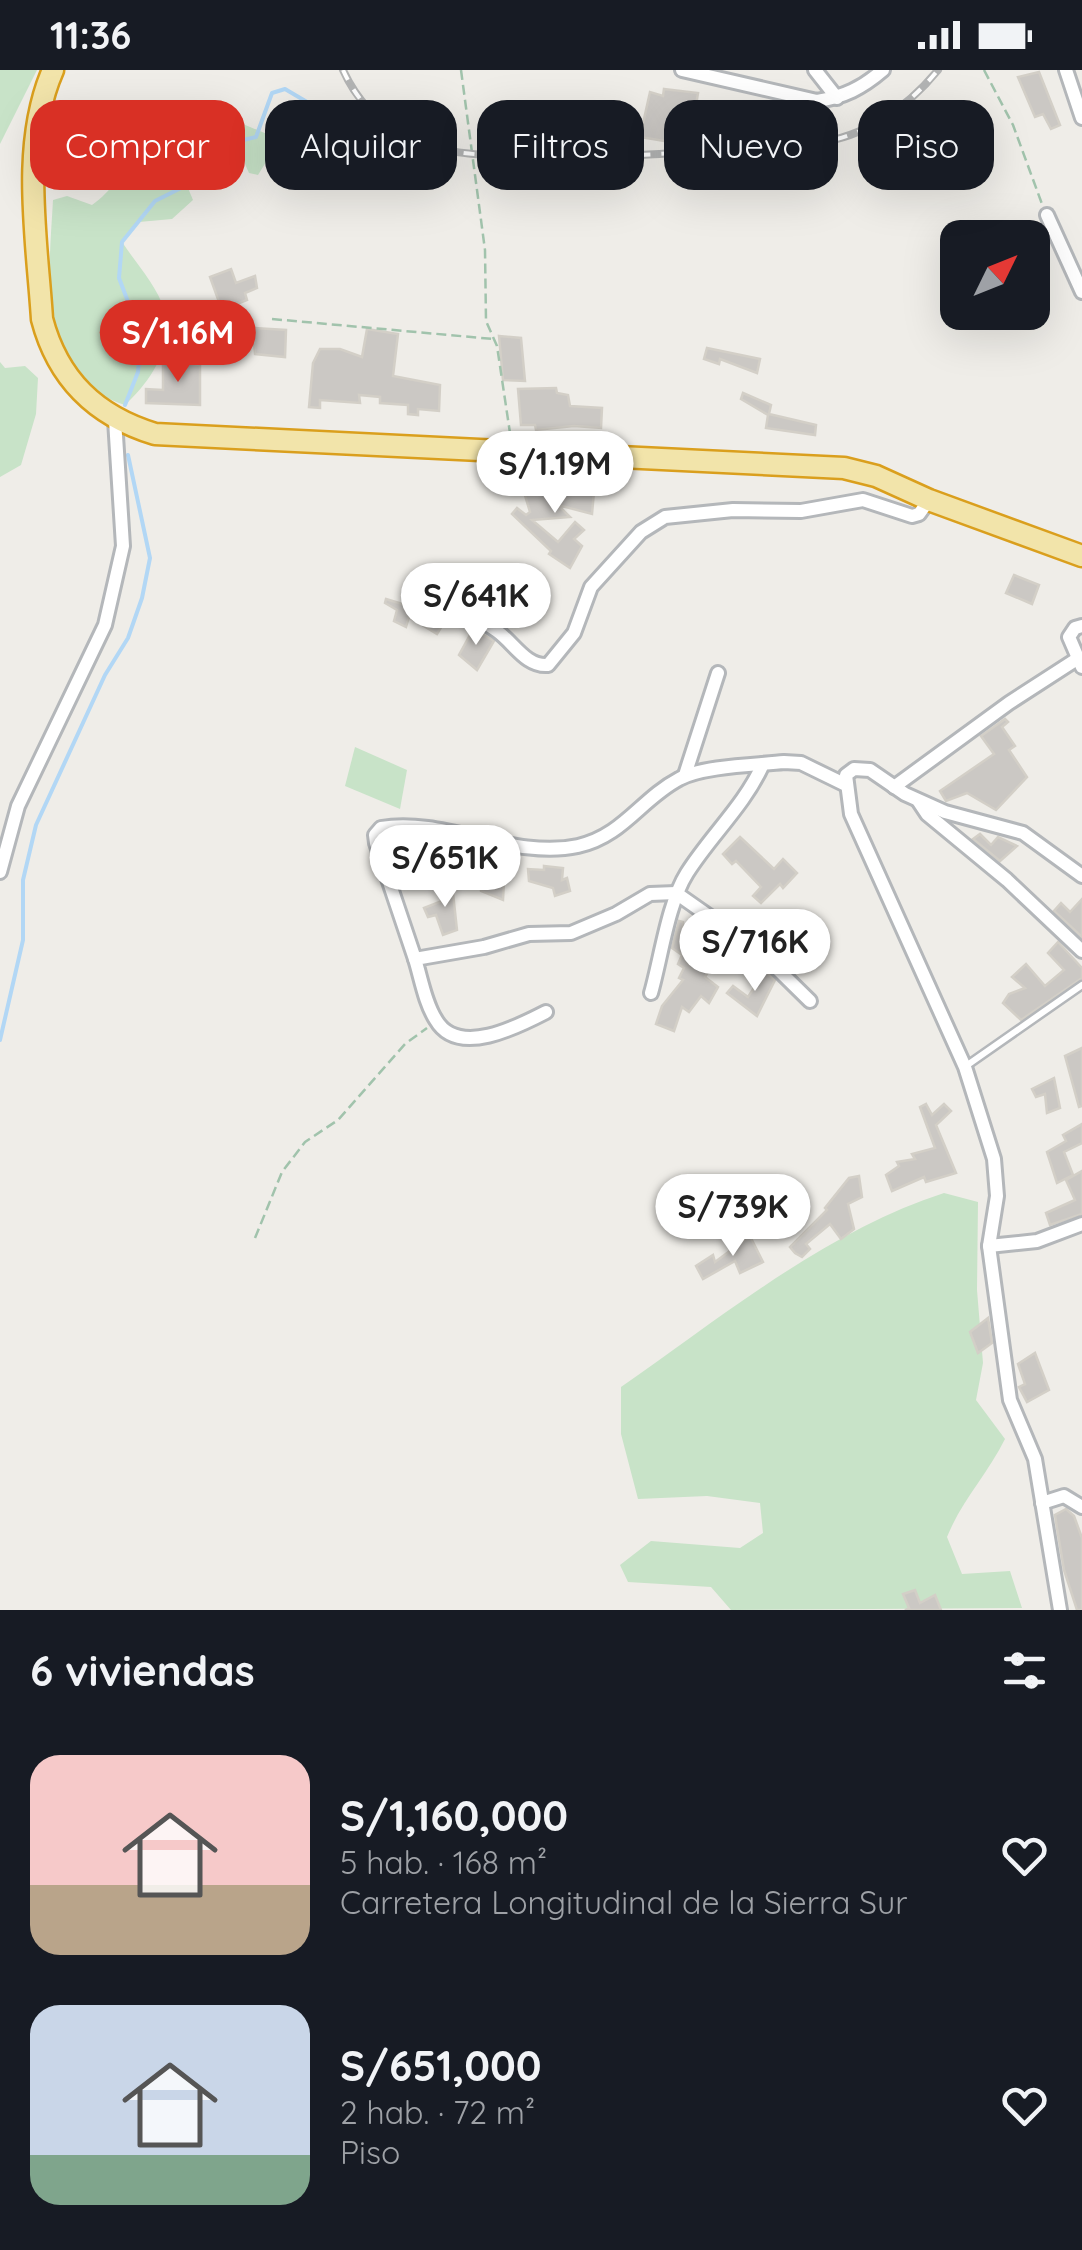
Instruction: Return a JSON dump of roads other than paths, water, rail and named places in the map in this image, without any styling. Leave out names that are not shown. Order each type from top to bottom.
[{"type":"highway","points":[[53,70],[43,99],[35,152],[42,319],[48,343],[64,373],[86,398],[115,420],[155,434],[844,468],[876,476],[929,500],[1082,556]]},
{"type":"street","points":[[682,70],[800,98],[837,98],[860,88],[882,70]]},
{"type":"street","points":[[815,70],[837,98]]},
{"type":"street","points":[[1066,70],[1082,118]]},
{"type":"street","points":[[1046,214],[1082,292]]},
{"type":"street","points":[[0,872],[18,806],[104,625],[123,546],[115,420]]},
{"type":"street","points":[[410,595],[463,612],[494,629],[526,659],[538,666],[548,665],[574,632],[592,587],[604,570],[641,532],[664,517],[733,510],[801,510],[863,500],[912,516],[919,514],[929,500]]},
{"type":"street","points":[[894,788],[1009,703],[1079,663],[1069,637],[1082,626]]},
{"type":"street","points":[[685,776],[718,673]]},
{"type":"street","points":[[546,1012],[512,1030],[464,1038],[446,1032],[436,1021],[376,843],[375,835],[380,828],[438,832],[536,849],[574,847],[616,832],[685,776],[763,764],[801,763],[844,784]]},
{"type":"street","points":[[651,993],[676,893],[751,790],[763,764]]},
{"type":"street","points":[[1060,1610],[1035,1460],[1010,1400],[989,1246],[997,1196],[994,1158],[964,1066],[851,814],[844,784],[846,775],[854,768],[870,770],[917,800],[1023,833],[1082,876]]},
{"type":"street","points":[[917,800],[927,814],[1007,880],[1082,952]]},
{"type":"street","points":[[415,959],[484,948],[529,934],[571,932],[616,914],[650,894],[676,893],[760,952],[810,1002]]},
{"type":"street","points":[[989,1246],[1037,1241],[1082,1224]]},
{"type":"street","points":[[1042,1503],[1064,1496],[1082,1508]]},
{"type":"lane","points":[[964,1066],[1082,985]]},
{"type":"waterway","points":[[269,100],[272,93],[285,89],[304,100]]},
{"type":"waterway","points":[[125,405],[138,372],[141,336],[119,278],[122,242],[155,201],[181,188],[210,148],[256,137],[265,112]]},
{"type":"waterway","points":[[0,1040],[23,940],[23,880],[36,825],[105,675],[128,638],[142,598],[150,558],[128,455]]},
{"type":"railway","points":[[343,70],[361,100],[405,137],[467,153],[532,157],[674,153],[834,140],[868,127],[899,108],[938,70]]}]
